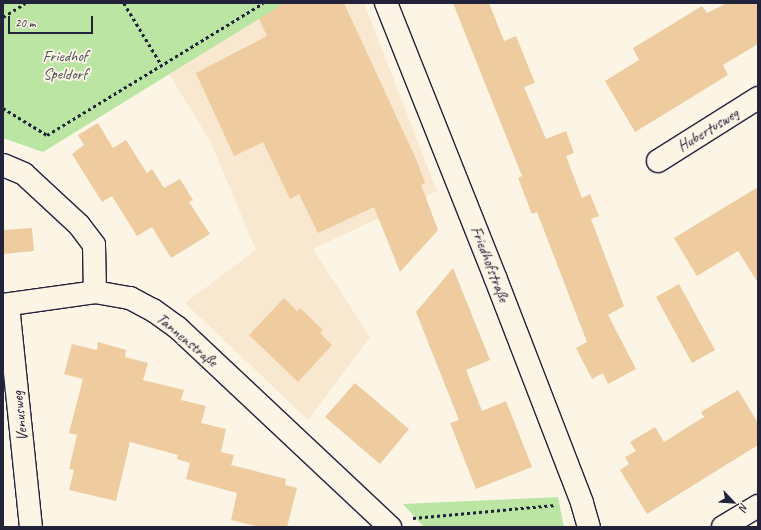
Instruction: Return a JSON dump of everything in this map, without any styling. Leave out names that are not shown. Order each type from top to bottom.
[{"type":"street","name":"Friedhofstraße","points":[[386,3],[582,503],[589,527]]},
{"type":"street","name":"Hubertusweg","points":[[658,161],[758,98]]},
{"type":"street","points":[[3,165],[24,174],[79,225],[94,245],[96,292]]},
{"type":"street","name":"Tannenstraße","points":[[6,305],[96,292],[130,298],[153,310],[178,328],[387,524]]},
{"type":"street","name":"Venusweg","points":[[6,305],[31,527]]},
{"type":"street","points":[[723,527],[758,506]]},
{"type":"path","points":[[3,17],[25,3]]},
{"type":"path","points":[[124,3],[161,64]]},
{"type":"path","points":[[3,108],[47,136],[161,64],[263,3]]},
{"type":"path","points":[[387,524],[582,503]]},
{"type":"shaded area","points":[[285,3],[364,3],[437,191],[313,249],[370,337],[308,420],[185,303],[256,250],[210,141],[169,74]]},
{"type":"green space","name":"Friedhof Speldorf","points":[[3,3],[285,3],[43,152],[3,138]]},
{"type":"green space","points":[[558,497],[564,527],[424,527],[403,504]]},
{"type":"building","points":[[284,3],[344,3],[416,159],[425,183],[421,185],[438,230],[400,272],[374,207],[318,233],[299,194],[290,199],[263,142],[234,156],[196,73],[267,36],[259,19]]},
{"type":"building","points":[[453,3],[489,3],[504,41],[516,36],[535,83],[524,87],[546,139],[566,131],[574,153],[566,156],[582,198],[590,194],[599,216],[591,219],[624,306],[608,315],[636,369],[608,384],[603,373],[592,379],[576,348],[587,342],[537,212],[532,214],[518,178],[522,176]]},
{"type":"building","points":[[727,3],[758,3],[758,44],[723,65],[728,75],[635,132],[605,81],[639,60],[633,48],[702,6],[707,13]]},
{"type":"building","points":[[98,123],[113,148],[126,140],[147,173],[152,169],[164,188],[180,179],[193,200],[189,202],[210,234],[171,258],[152,227],[137,236],[112,196],[102,202],[72,154],[84,145],[78,135]]},
{"type":"building","points":[[758,187],[758,283],[738,251],[697,276],[674,238]]},
{"type":"building","points":[[32,228],[34,251],[3,254],[3,230]]},
{"type":"building","points":[[453,268],[490,360],[466,370],[482,411],[506,401],[532,467],[476,489],[450,423],[459,420],[416,312]]},
{"type":"building","points":[[679,284],[715,350],[692,363],[656,297]]},
{"type":"building","points":[[284,298],[297,311],[300,308],[323,330],[320,333],[332,345],[298,382],[249,335]]},
{"type":"building","points":[[98,342],[126,350],[125,357],[148,363],[143,380],[184,390],[181,400],[206,406],[201,423],[226,429],[221,452],[234,455],[231,465],[286,479],[285,485],[297,488],[287,527],[260,527],[231,520],[237,493],[186,479],[190,463],[177,459],[178,455],[130,442],[116,501],[69,490],[74,470],[69,469],[77,435],[69,433],[83,379],[64,374],[72,344],[97,350]]},
{"type":"building","points":[[355,383],[409,429],[380,464],[325,417]]},
{"type":"building","points":[[738,390],[758,423],[758,445],[647,514],[620,470],[629,464],[625,457],[636,451],[630,442],[655,427],[664,442],[704,417],[701,412]]}]
